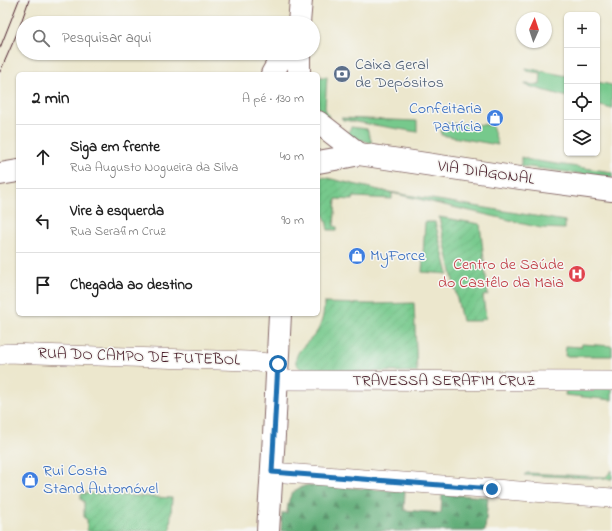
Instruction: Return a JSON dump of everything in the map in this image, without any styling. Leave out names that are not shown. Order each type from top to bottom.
[{"type":"main road","points":[[300,16],[301,0]]},
{"type":"main road","points":[[273,72],[280,60]]},
{"type":"main road","points":[[299,60],[300,72]]},
{"type":"main road","name":"VIA DIAGONAL","points":[[320,124],[359,154]]},
{"type":"main road","name":"VIA DIAGONAL","points":[[320,162],[359,154],[513,178],[612,190]]},
{"type":"main road","points":[[0,174],[16,171]]},
{"type":"main road","points":[[268,531],[280,316]]},
{"type":"street","name":"RUA DO CAMPO DE FUTEBOL","points":[[0,355],[14,353],[248,361],[277,372]]},
{"type":"street","name":"TRAVESSA SERAFIM CRUZ","points":[[277,372],[612,381]]},
{"type":"street","points":[[272,472],[612,498]]},
{"type":"green space","points":[[526,68],[564,75],[564,96],[525,85],[540,85],[541,73],[526,71]]},
{"type":"green space","points":[[320,77],[327,77],[325,108],[329,118],[321,113]]},
{"type":"green space","points":[[600,83],[612,85],[612,109],[600,106]]},
{"type":"green space","points":[[341,118],[417,121],[417,132],[343,120]]},
{"type":"green space","points":[[442,123],[492,125],[498,145],[441,135]]},
{"type":"green space","points":[[351,127],[367,129],[372,143],[347,135]]},
{"type":"green space","points":[[521,157],[530,160],[612,172],[612,178],[521,166]]},
{"type":"green space","points":[[323,177],[392,193],[392,199],[354,197],[353,200],[336,199],[334,226],[337,227],[337,230],[328,230],[326,220],[320,210],[320,178]]},
{"type":"green space","points":[[383,191],[565,221],[565,229],[541,228]]},
{"type":"green space","points":[[439,217],[480,224],[488,295],[483,296],[486,318],[480,321],[462,321]]},
{"type":"green space","points":[[425,222],[435,222],[448,274],[422,272]]},
{"type":"green space","points":[[324,303],[414,303],[417,372],[303,371],[296,364],[297,355],[318,330],[324,311]]},
{"type":"green space","points":[[582,344],[612,346],[612,356],[565,356],[566,346],[581,347]]},
{"type":"green space","points":[[612,388],[612,400],[565,395],[566,389]]},
{"type":"green space","points":[[612,470],[612,479],[524,475],[527,473],[606,477]]},
{"type":"green space","points":[[308,485],[405,491],[404,510],[441,513],[442,494],[488,497],[485,531],[281,531],[282,513],[287,513],[288,502],[292,494],[294,491]]},
{"type":"green space","points":[[81,494],[172,498],[170,531],[87,531],[87,519],[84,518],[84,501],[81,500]]},
{"type":"tram line","points":[[0,48],[19,0]]},
{"type":"tram line","points":[[23,16],[29,0]]},
{"type":"tram line","points":[[0,72],[16,36]]},
{"type":"place","name":"Caixa Geral de Depósitos","points":[[342,74]]},
{"type":"place","name":"Confeitaria Patrícia","points":[[495,118]]},
{"type":"place","name":"MyForce","points":[[357,256]]},
{"type":"place","name":"Centro de Saúde do Castêlo da Maia","points":[[577,274]]},
{"type":"place","name":"Rui Costa Stand Automóvel","points":[[30,480]]},
{"type":"route","points":[[278,364],[272,472],[492,489]]}]
